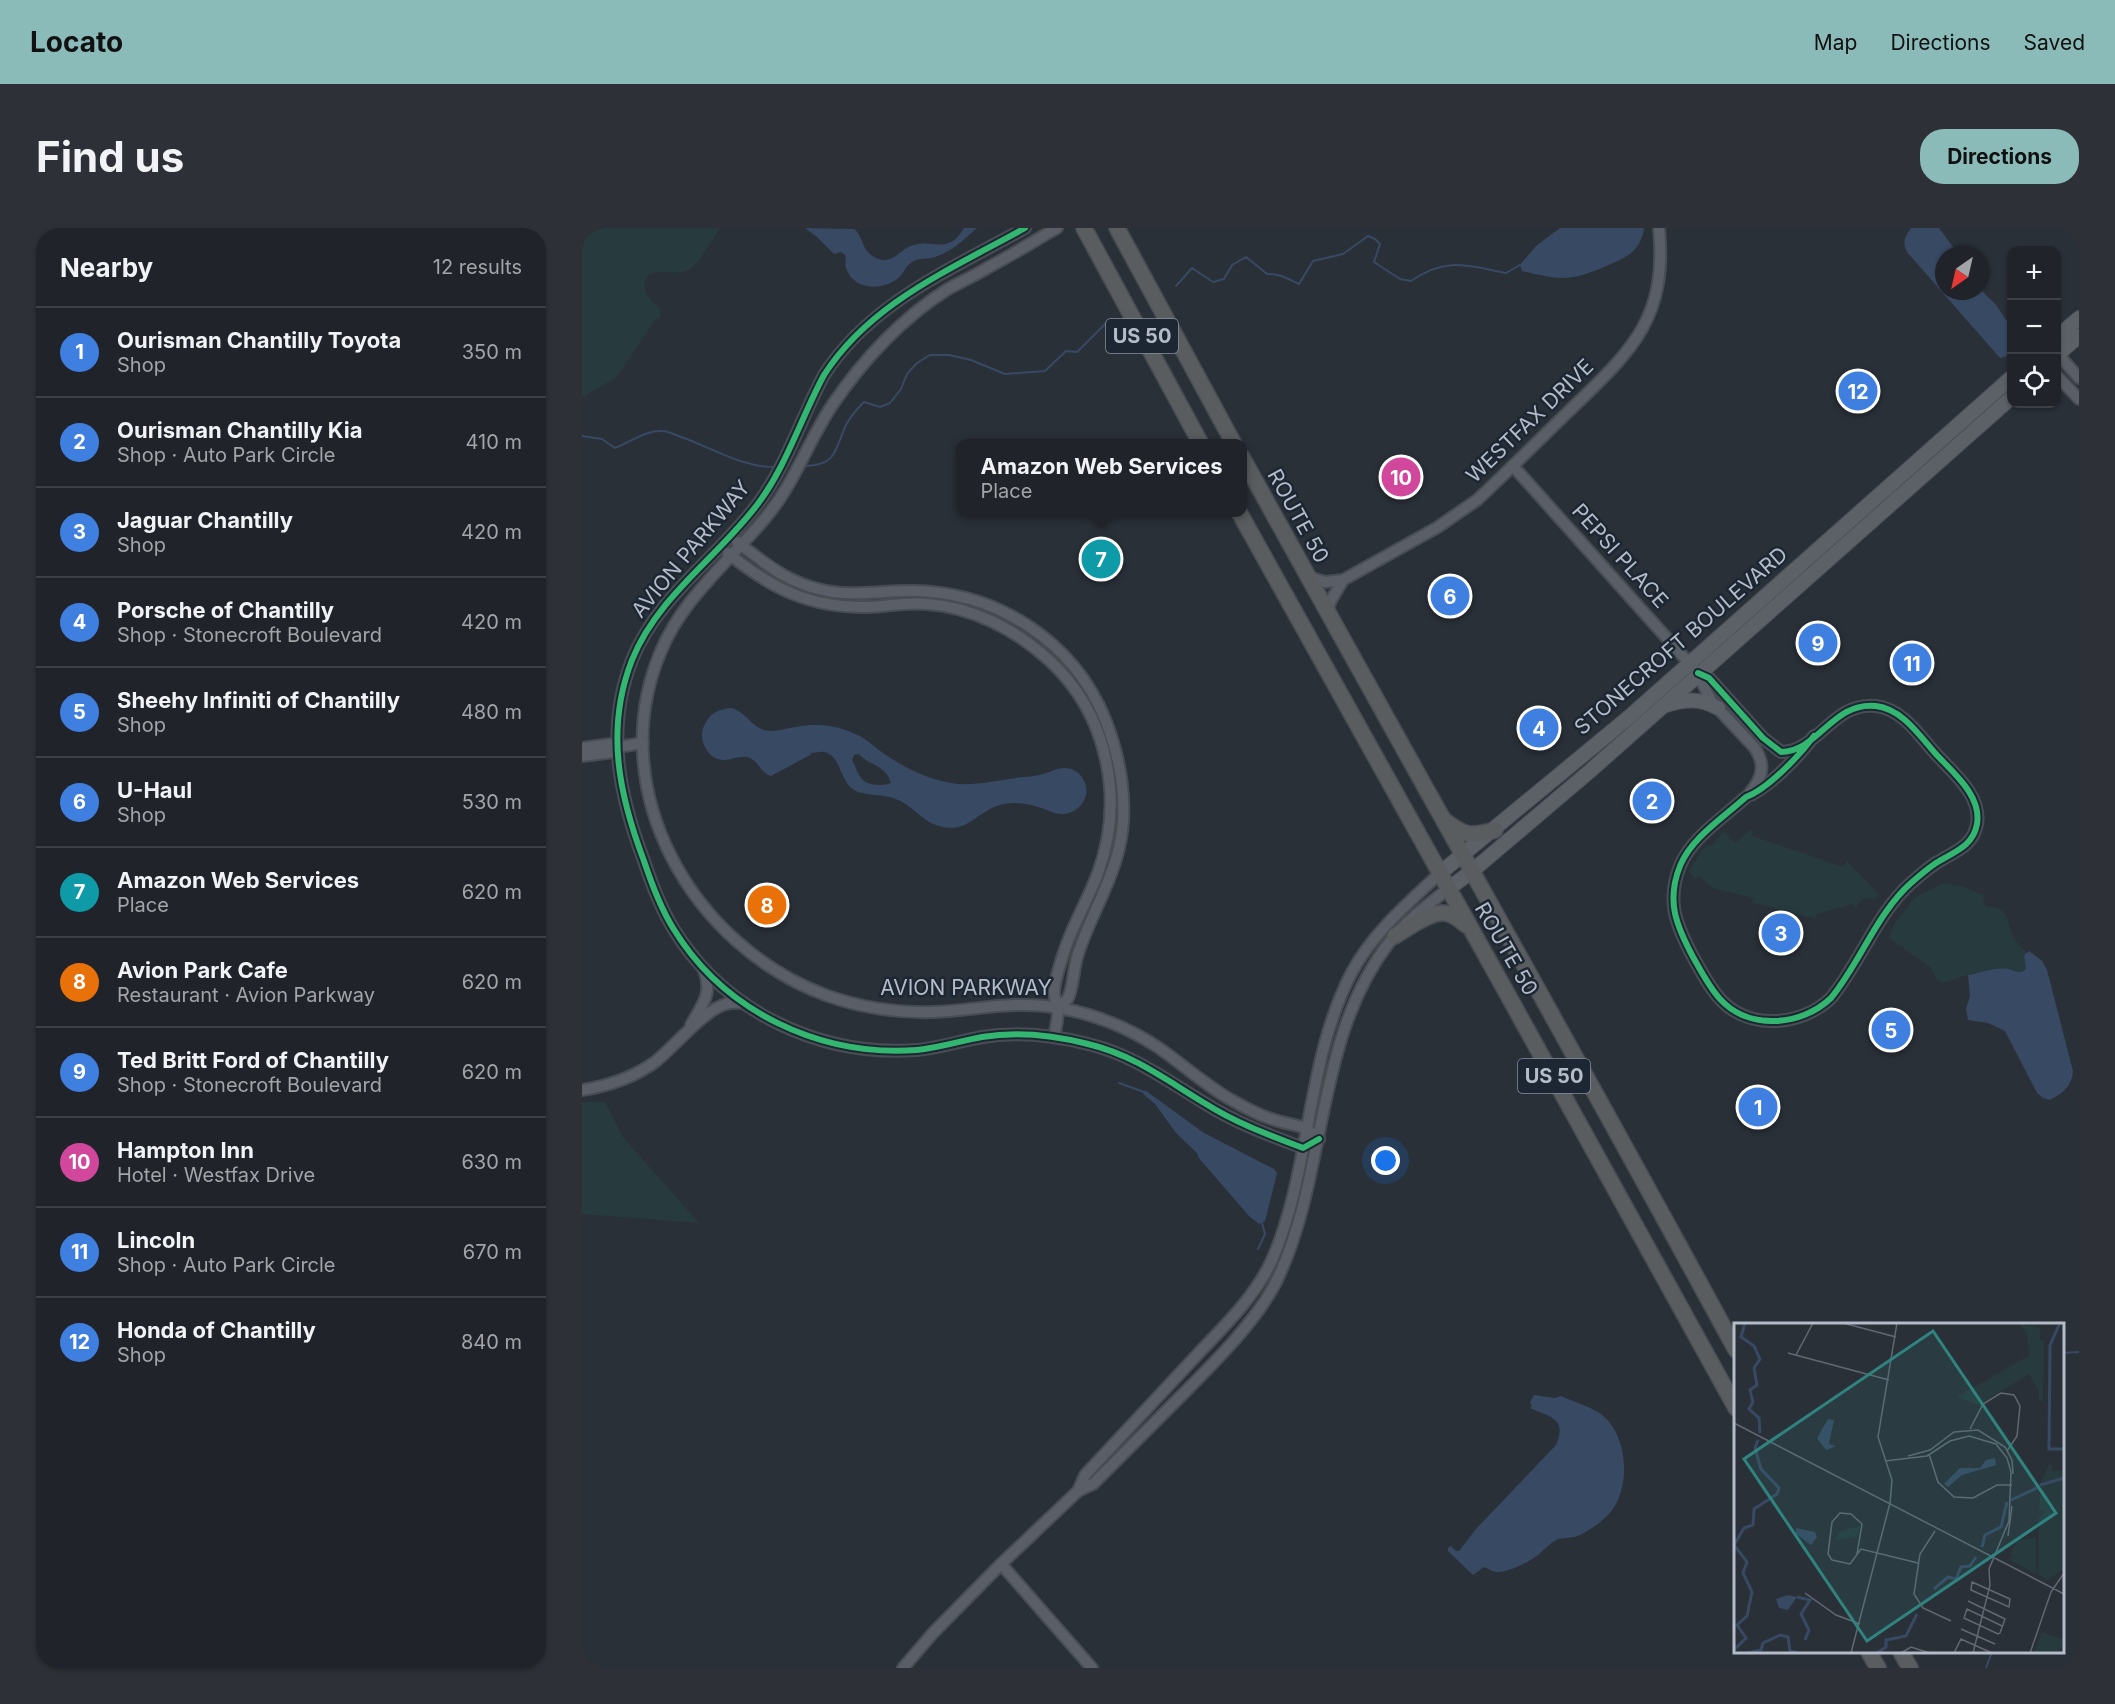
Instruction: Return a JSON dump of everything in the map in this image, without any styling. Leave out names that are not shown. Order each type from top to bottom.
[{"type":"highway","name":"US 50","points":[[1084,228],[1198,439]]},
{"type":"highway","name":"US 50","points":[[1117,228],[1231,439]]},
{"type":"highway","name":"ROUTE 50","points":[[1247,466],[1734,1346]]},
{"type":"highway","name":"ROUTE 50","points":[[1241,517],[1469,928],[1526,1026],[1734,1404]]},
{"type":"highway","points":[[1442,819],[1465,834],[1477,836],[1495,830]]},
{"type":"highway","points":[[1395,936],[1416,922],[1437,914],[1448,913],[1469,928]]},
{"type":"highway","points":[[1870,1653],[1878,1668]]},
{"type":"highway","points":[[1902,1653],[1910,1668]]},
{"type":"main road","points":[[2061,334],[2079,318]]},
{"type":"main road","points":[[2061,351],[2079,336]]},
{"type":"main road","name":"STONECROFT BOULEVARD","points":[[1448,889],[1590,771],[1661,706],[1693,668],[2007,382]]},
{"type":"main road","name":"STONECROFT BOULEVARD","points":[[1439,874],[1628,718],[1693,668],[2007,401]]},
{"type":"main road","points":[[1661,706],[1691,699],[1704,701],[1718,708]]},
{"type":"street","name":"AVION PARKWAY","points":[[1025,228],[907,294],[872,320],[833,362],[813,395],[773,480],[755,508],[666,604],[643,637],[626,676],[619,720],[618,773],[629,822],[654,891],[674,929],[704,969],[744,1003],[781,1026],[808,1037],[863,1049],[928,1049],[998,1035],[1038,1034],[1089,1044],[1123,1055],[1146,1066],[1241,1124],[1303,1148]]},
{"type":"street","name":"AVION PARKWAY","points":[[1057,228],[949,289],[906,321],[844,389],[821,423],[787,487],[769,513],[695,594],[679,615],[663,646],[651,678],[645,706],[644,779],[652,812],[661,835],[685,880],[703,906],[723,929],[754,956],[799,984],[828,996],[890,1010],[933,1012],[1017,1004],[1058,1008],[1102,1020],[1123,1028],[1158,1047],[1219,1092],[1244,1107],[1277,1121],[1306,1126]]},
{"type":"street","name":"WESTFAX DRIVE","points":[[1343,580],[1454,518],[1477,500],[1618,363],[1639,334],[1651,310],[1658,284],[1661,256],[1659,228]]},
{"type":"street","points":[[2061,358],[2079,378]]},
{"type":"street","points":[[2061,380],[2079,399]]},
{"type":"street","name":"PEPSI PLACE","points":[[1513,466],[1693,668]]},
{"type":"street","points":[[729,536],[780,573],[803,585],[819,590],[848,595],[933,592],[966,598],[996,608],[1047,640],[1080,672],[1100,708],[1113,743],[1123,795],[1123,819],[1121,840],[1113,873],[1079,949],[1068,998],[1058,1008]]},
{"type":"street","points":[[720,546],[777,588],[811,601],[854,607],[909,602],[931,604],[980,616],[1029,643],[1077,690],[1090,713],[1105,754],[1112,792],[1110,828],[1099,872],[1071,932],[1064,954],[1054,993],[1058,1008],[1054,1036]]},
{"type":"street","points":[[1308,577],[1325,582],[1343,580]]},
{"type":"street","points":[[1328,613],[1330,602],[1343,580]]},
{"type":"street","points":[[1693,668],[1709,678],[1776,749],[1787,752],[1797,748],[1837,717],[1857,707],[1876,706],[1893,711],[1906,721],[1965,786],[1976,806],[1975,831],[1965,846],[1937,863],[1909,885],[1896,900],[1831,998],[1822,1007],[1800,1018],[1769,1021],[1742,1014],[1730,1008],[1720,999],[1703,974],[1676,923],[1673,896],[1684,857],[1702,836],[1746,798],[1761,778],[1762,766],[1760,755],[1711,701],[1693,668]]},
{"type":"street","points":[[587,752],[612,733],[619,720]]},
{"type":"street","points":[[1746,798],[1755,794],[1801,753],[1814,736]]},
{"type":"street","points":[[587,752],[614,752],[618,747],[643,742]]},
{"type":"street","points":[[587,752],[611,764],[618,773]]},
{"type":"street","name":"STONECROFT BOULEVARD","points":[[1078,1491],[1085,1475],[1248,1300],[1271,1262],[1292,1197],[1330,1024],[1353,971],[1382,929],[1439,874]]},
{"type":"street","name":"STONECROFT BOULEVARD","points":[[903,1668],[933,1633],[1001,1564],[1078,1491],[1093,1484],[1225,1351],[1269,1295],[1289,1250],[1319,1139],[1341,1034],[1364,981],[1395,936],[1415,915],[1448,889]]},
{"type":"street","points":[[688,1030],[708,990],[704,969]]},
{"type":"street","points":[[582,1090],[614,1083],[645,1069],[669,1050],[688,1030],[718,1007],[724,1004],[744,1003]]},
{"type":"street","points":[[1303,1148],[1319,1139],[1306,1126]]},
{"type":"street","points":[[1001,1564],[1092,1668]]},
{"type":"green space","points":[[582,228],[720,228],[702,256],[690,269],[678,272],[657,272],[647,277],[645,291],[660,309],[660,317],[654,321],[615,378],[582,398]]},
{"type":"green space","points":[[1750,830],[1754,831],[1752,836],[1843,867],[1847,861],[1879,894],[1873,900],[1867,898],[1860,901],[1855,909],[1853,904],[1816,914],[1817,919],[1753,903],[1754,898],[1713,888],[1700,877],[1694,878],[1689,871],[1699,855],[1720,835],[1725,832],[1735,843]]},
{"type":"green space","points":[[1942,884],[1960,886],[1983,895],[1984,903],[1988,907],[1999,909],[2006,914],[2012,936],[2026,952],[2024,955],[2026,969],[2017,973],[2009,970],[1990,970],[1942,983],[1930,967],[1889,938],[1893,926],[1914,898]]},
{"type":"green space","points":[[582,1102],[605,1102],[622,1136],[699,1223],[582,1214]]},
{"type":"water","points":[[805,228],[854,229],[871,255],[887,260],[914,245],[947,244],[964,228],[977,228],[947,252],[932,258],[915,260],[897,279],[876,287],[855,281],[846,268],[845,255],[841,252],[834,254]]},
{"type":"water","points":[[1560,228],[1644,228],[1639,243],[1630,254],[1589,273],[1564,278],[1522,271],[1520,265],[1536,246]]},
{"type":"water","points":[[1911,228],[1939,228],[1952,246],[1935,246],[1935,284],[1907,252],[1905,240]]},
{"type":"water","points":[[1989,298],[1996,305],[2007,321],[2007,356],[2000,358],[1949,300],[1989,300]]},
{"type":"water","points":[[731,708],[759,728],[768,731],[818,725],[846,730],[861,737],[909,769],[928,777],[958,784],[1037,776],[1062,768],[1071,769],[1078,772],[1086,785],[1085,797],[1079,807],[1068,813],[1062,814],[1014,803],[989,809],[963,825],[948,828],[939,826],[898,800],[854,790],[849,786],[834,758],[824,752],[811,753],[771,776],[750,758],[722,760],[716,758],[710,754],[704,744],[703,730],[712,714]],"holes":[[[858,754],[883,770],[891,783],[876,785],[862,779],[852,760],[854,755]]]},
{"type":"water","points":[[2029,951],[2042,961],[2047,970],[2073,1071],[2071,1081],[2066,1088],[2050,1100],[2037,1093],[2005,1031],[1988,1023],[1968,1020],[1966,1009],[1970,996],[1968,975],[1998,969],[2023,971],[2026,969],[2024,955]]},
{"type":"water","points":[[1145,1090],[1204,1133],[1274,1169],[1277,1173],[1265,1221],[1259,1224],[1249,1216],[1198,1157],[1198,1154],[1176,1133],[1155,1104],[1143,1094]]},
{"type":"water","points":[[1534,1395],[1555,1398],[1561,1396],[1592,1409],[1610,1423],[1621,1445],[1623,1457],[1623,1482],[1620,1493],[1610,1513],[1597,1525],[1582,1534],[1556,1540],[1534,1558],[1512,1569],[1496,1572],[1484,1567],[1473,1575],[1448,1551],[1448,1548],[1451,1546],[1459,1551],[1476,1529],[1556,1445],[1560,1429],[1558,1423],[1549,1416],[1530,1408]]},
{"type":"waterway","points":[[1176,286],[1192,268],[1213,282],[1224,279],[1232,265],[1246,257],[1267,274],[1279,275],[1299,284],[1313,261],[1343,254],[1368,236],[1380,244],[1374,262],[1400,279],[1411,281],[1435,268],[1447,266],[1469,266],[1506,273],[1520,265]]},
{"type":"waterway","points":[[803,466],[828,460],[833,455],[848,422],[861,405],[864,402],[880,407],[890,403],[901,389],[907,374],[917,363],[930,355],[949,355],[971,360],[1005,374],[1045,371],[1066,351],[1077,352],[1110,319]]},
{"type":"waterway","points":[[582,436],[602,439],[615,448],[644,434],[665,431],[741,461],[776,467]]},
{"type":"waterway","points":[[1119,1083],[1144,1092]]},
{"type":"waterway","points":[[1258,1249],[1265,1234],[1262,1223]]},
{"type":"waterway","points":[[2064,1353],[2079,1352]]},
{"type":"waterway","points":[[1986,1668],[1992,1653]]},
{"type":"cycle path","points":[[1025,228],[942,273],[889,307],[843,349],[824,375],[785,459],[757,505],[672,597],[643,637],[632,660],[624,686],[617,737],[622,787],[635,836],[664,912],[694,958],[719,983],[747,1005],[778,1023],[811,1037],[845,1046],[881,1050],[917,1050],[1009,1034],[1049,1036],[1075,1041],[1105,1049],[1135,1061],[1217,1111],[1265,1133],[1303,1148],[1319,1139]]},
{"type":"cycle path","points":[[1698,673],[1709,678],[1763,738],[1781,752],[1794,750],[1805,744],[1816,736],[1837,718],[1848,711],[1876,706],[1894,712],[1916,731],[1957,776],[1975,803],[1977,813],[1975,832],[1967,844],[1926,870],[1899,895],[1878,923],[1831,998],[1806,1014],[1791,1019],[1760,1020],[1732,1009],[1720,999],[1705,979],[1687,945],[1675,913],[1673,902],[1676,879],[1685,856],[1700,837],[1746,797],[1764,787],[1792,762],[1808,744],[1814,736]]},
{"type":"place","name":"Honda of Chantilly","points":[[1858,391]]},
{"type":"place","name":"Hampton Inn","points":[[1401,477]]},
{"type":"place","name":"Amazon Web Services","points":[[1101,559]]},
{"type":"place","name":"U-Haul","points":[[1450,596]]},
{"type":"place","name":"Ted Britt Ford of Chantilly","points":[[1818,643]]},
{"type":"place","name":"Lincoln","points":[[1912,663]]},
{"type":"place","name":"Porsche of Chantilly","points":[[1539,728]]},
{"type":"place","name":"Ourisman Chantilly Kia","points":[[1652,801]]},
{"type":"place","name":"Avion Park Cafe","points":[[767,905]]},
{"type":"place","name":"Jaguar Chantilly","points":[[1781,933]]},
{"type":"place","name":"Sheehy Infiniti of Chantilly","points":[[1891,1030]]},
{"type":"place","name":"Ourisman Chantilly Toyota","points":[[1758,1107]]}]
